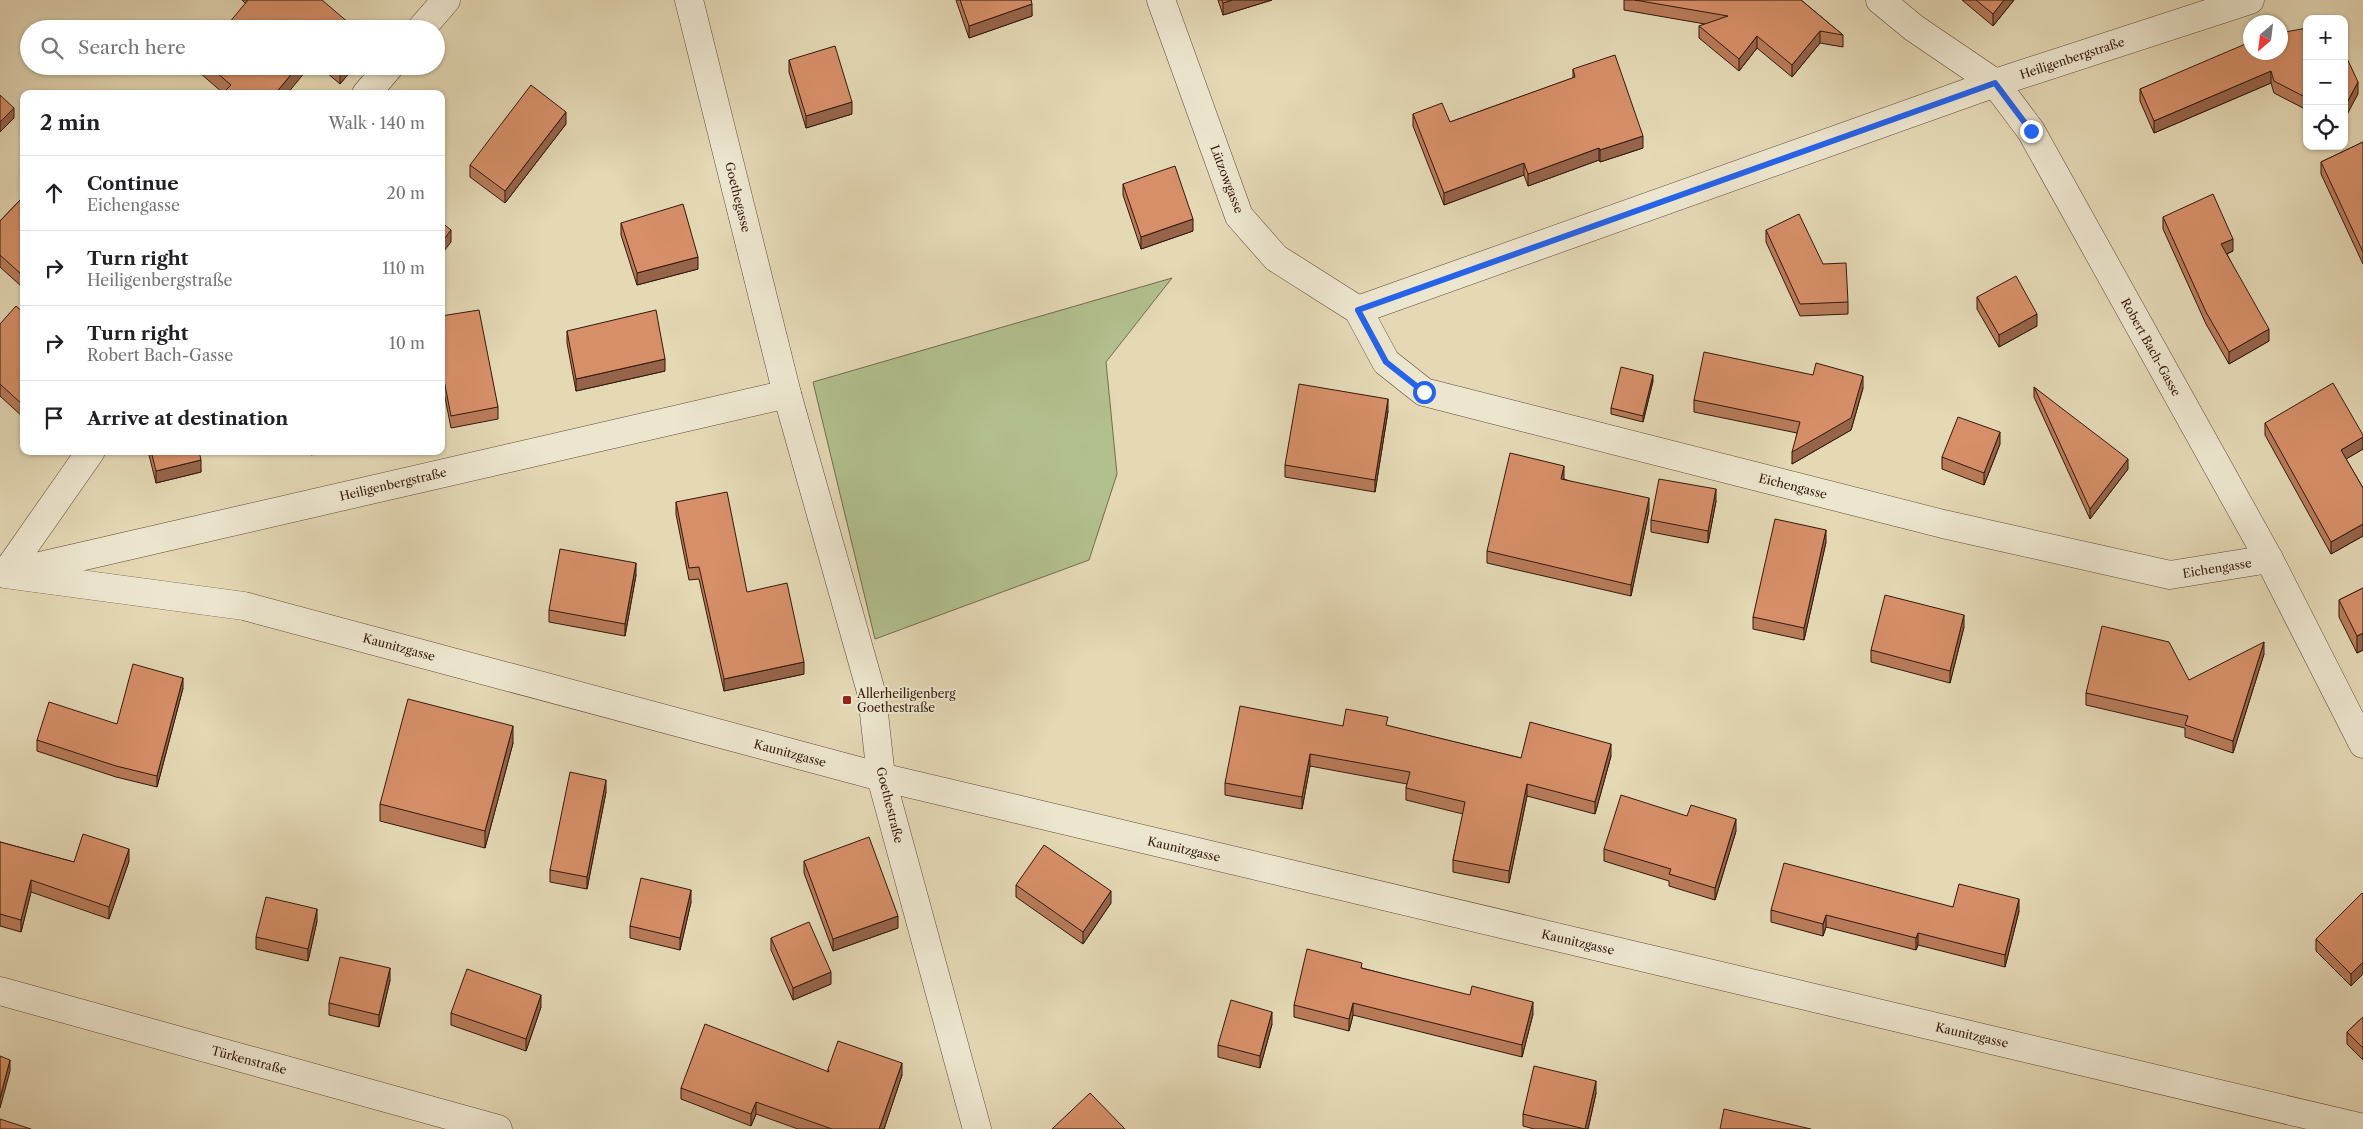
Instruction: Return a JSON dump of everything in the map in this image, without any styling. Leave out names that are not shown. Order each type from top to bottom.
[{"type":"street","points":[[429,20],[446,0]]},
{"type":"street","name":"Goethegasse","points":[[689,0],[787,394]]},
{"type":"street","name":"Lützowgasse","points":[[1161,0],[1239,216],[1276,258],[1358,310]]},
{"type":"street","name":"Robert Bach-Gasse","points":[[1880,0],[1914,28],[1995,83],[2031,131],[2269,559],[2363,744]]},
{"type":"street","name":"Heiligenbergstraße","points":[[1358,310],[1995,83],[2250,0]]},
{"type":"street","points":[[369,90],[382,75]]},
{"type":"street","name":"Eichengasse","points":[[1358,310],[1386,362],[1424,392],[1943,524],[2170,575],[2269,559]]},
{"type":"street","name":"Heiligenbergstraße","points":[[3,574],[787,394]]},
{"type":"street","name":"Goethestraße","points":[[787,394],[872,695],[881,777],[977,1129]]},
{"type":"street","points":[[3,574],[88,455]]},
{"type":"street","name":"Kaunitzgasse","points":[[3,574],[244,606],[881,777],[2363,1128]]},
{"type":"street","name":"Türkenstraße","points":[[0,992],[498,1129]]},
{"type":"green space","points":[[1172,278],[1106,362],[1117,474],[1089,560],[875,639],[813,382]]},
{"type":"building","points":[[248,0],[322,0],[345,20],[231,20]]},
{"type":"building","points":[[960,0],[1031,0],[1032,4],[969,26]]},
{"type":"building","points":[[1635,0],[1801,0],[1843,35],[1820,31],[1792,65],[1757,36],[1739,59],[1699,26],[1728,16]]},
{"type":"building","points":[[1976,0],[2004,0],[1993,14]]},
{"type":"building","points":[[2303,29],[2303,96],[2274,81],[2271,71],[2154,121],[2140,89],[2243,45],[2243,60],[2288,60],[2288,32]]},
{"type":"building","points":[[835,46],[852,102],[806,116],[789,60]]},
{"type":"building","points":[[1615,55],[1643,136],[1600,150],[1599,148],[1528,174],[1524,163],[1444,193],[1413,114],[1442,103],[1450,122],[1575,77],[1573,69]]},
{"type":"building","points":[[2348,61],[2358,82],[2348,101]]},
{"type":"building","points":[[219,75],[291,75],[278,90],[226,90],[231,85]]},
{"type":"building","points":[[531,85],[566,112],[505,191],[470,165]]},
{"type":"building","points":[[0,95],[14,108],[0,122]]},
{"type":"building","points":[[2363,142],[2363,252],[2321,162]]},
{"type":"building","points":[[1175,166],[1193,219],[1141,237],[1123,184]]},
{"type":"building","points":[[2213,194],[2233,239],[2221,244],[2269,329],[2229,352],[2206,312],[2163,217]]},
{"type":"building","points":[[20,200],[20,273],[0,255],[0,221]]},
{"type":"building","points":[[683,204],[698,257],[637,273],[621,223]]},
{"type":"building","points":[[1799,214],[1823,264],[1846,263],[1848,302],[1800,304],[1766,230]]},
{"type":"building","points":[[445,225],[451,230],[445,238]]},
{"type":"building","points":[[2016,276],[2037,314],[1999,335],[1977,297]]},
{"type":"building","points":[[16,306],[20,310],[20,402],[0,384],[0,324]]},
{"type":"building","points":[[479,310],[498,407],[451,416],[445,385],[445,315]]},
{"type":"building","points":[[656,310],[665,359],[576,379],[567,331]]},
{"type":"building","points":[[1704,352],[1813,375],[1816,363],[1863,376],[1851,418],[1792,452],[1800,422],[1694,400]]},
{"type":"building","points":[[1621,367],[1653,375],[1643,416],[1611,408]]},
{"type":"building","points":[[2333,383],[2363,435],[2363,437],[2341,450],[2363,488],[2363,524],[2331,542],[2265,423]]},
{"type":"building","points":[[1299,384],[1388,399],[1375,480],[1285,465]]},
{"type":"building","points":[[2034,387],[2128,459],[2090,509]]},
{"type":"building","points":[[1958,417],[2000,432],[1984,473],[1942,457]]},
{"type":"building","points":[[1510,453],[1564,466],[1561,479],[1649,498],[1631,585],[1487,551]]},
{"type":"building","points":[[152,455],[200,455],[201,460],[156,471]]},
{"type":"building","points":[[1659,479],[1716,489],[1708,531],[1651,520]]},
{"type":"building","points":[[727,492],[747,592],[787,583],[804,662],[724,679],[699,567],[689,568],[676,502]]},
{"type":"building","points":[[1775,519],[1826,530],[1804,628],[1753,617]]},
{"type":"building","points":[[560,549],[636,563],[625,624],[549,610]]},
{"type":"building","points":[[2363,588],[2363,633],[2357,636],[2339,600]]},
{"type":"building","points":[[1885,595],[1964,615],[1950,671],[1871,650]]},
{"type":"building","points":[[2102,626],[2169,642],[2189,680],[2264,642],[2233,741],[2185,725],[2188,716],[2086,693]]},
{"type":"building","points":[[133,664],[183,678],[157,776],[116,766],[37,740],[49,702],[117,724]]},
{"type":"building","points":[[408,699],[513,726],[485,831],[380,804]]},
{"type":"building","points":[[1240,706],[1343,726],[1346,709],[1388,717],[1386,725],[1521,758],[1530,722],[1611,744],[1595,802],[1527,784],[1509,871],[1453,860],[1465,802],[1406,788],[1410,772],[1310,754],[1302,797],[1225,783]]},
{"type":"building","points":[[570,772],[606,780],[587,877],[550,870]]},
{"type":"building","points":[[1621,795],[1687,816],[1691,805],[1736,819],[1715,888],[1669,874],[1671,869],[1604,849]]},
{"type":"building","points":[[83,834],[129,849],[109,907],[31,880],[21,920],[0,914],[0,842],[74,862]]},
{"type":"building","points":[[869,837],[898,916],[833,939],[804,861]]},
{"type":"building","points":[[1044,845],[1111,891],[1083,932],[1016,885]]},
{"type":"building","points":[[1784,863],[1953,907],[1959,884],[2019,899],[2005,955],[1918,933],[1916,938],[1826,915],[1823,924],[1771,910]]},
{"type":"building","points":[[641,878],[691,890],[680,938],[630,926]]},
{"type":"building","points":[[2362,893],[2363,962],[2351,974],[2316,939]]},
{"type":"building","points":[[266,897],[317,909],[308,949],[256,937]]},
{"type":"building","points":[[809,922],[831,972],[793,988],[771,938]]},
{"type":"building","points":[[1307,949],[1362,963],[1361,968],[1470,995],[1472,986],[1533,1002],[1522,1045],[1353,1003],[1349,1019],[1294,1005]]},
{"type":"building","points":[[340,957],[390,968],[379,1015],[329,1003]]},
{"type":"building","points":[[467,969],[541,995],[526,1039],[451,1013]]},
{"type":"building","points":[[1231,1000],[1272,1012],[1260,1056],[1218,1045]]},
{"type":"building","points":[[2363,1017],[2363,1048],[2347,1032]]},
{"type":"building","points":[[705,1024],[829,1072],[828,1069],[838,1041],[902,1063],[879,1129],[832,1129],[756,1102],[751,1114],[681,1088]]},
{"type":"building","points":[[0,1056],[10,1060],[0,1098]]},
{"type":"building","points":[[1534,1066],[1596,1081],[1585,1129],[1523,1114]]},
{"type":"building","points":[[1090,1093],[1125,1129],[1052,1129]]},
{"type":"building","points":[[1724,1109],[1811,1129],[1720,1129]]},
{"type":"building","points":[[0,1119],[31,1129],[0,1129]]},
{"type":"place","name":"Allerheiligenberg Goethestraße","points":[[847,700]]},
{"type":"route","points":[[1424,392],[1386,362],[1358,310],[1995,83],[2031,131]]}]
